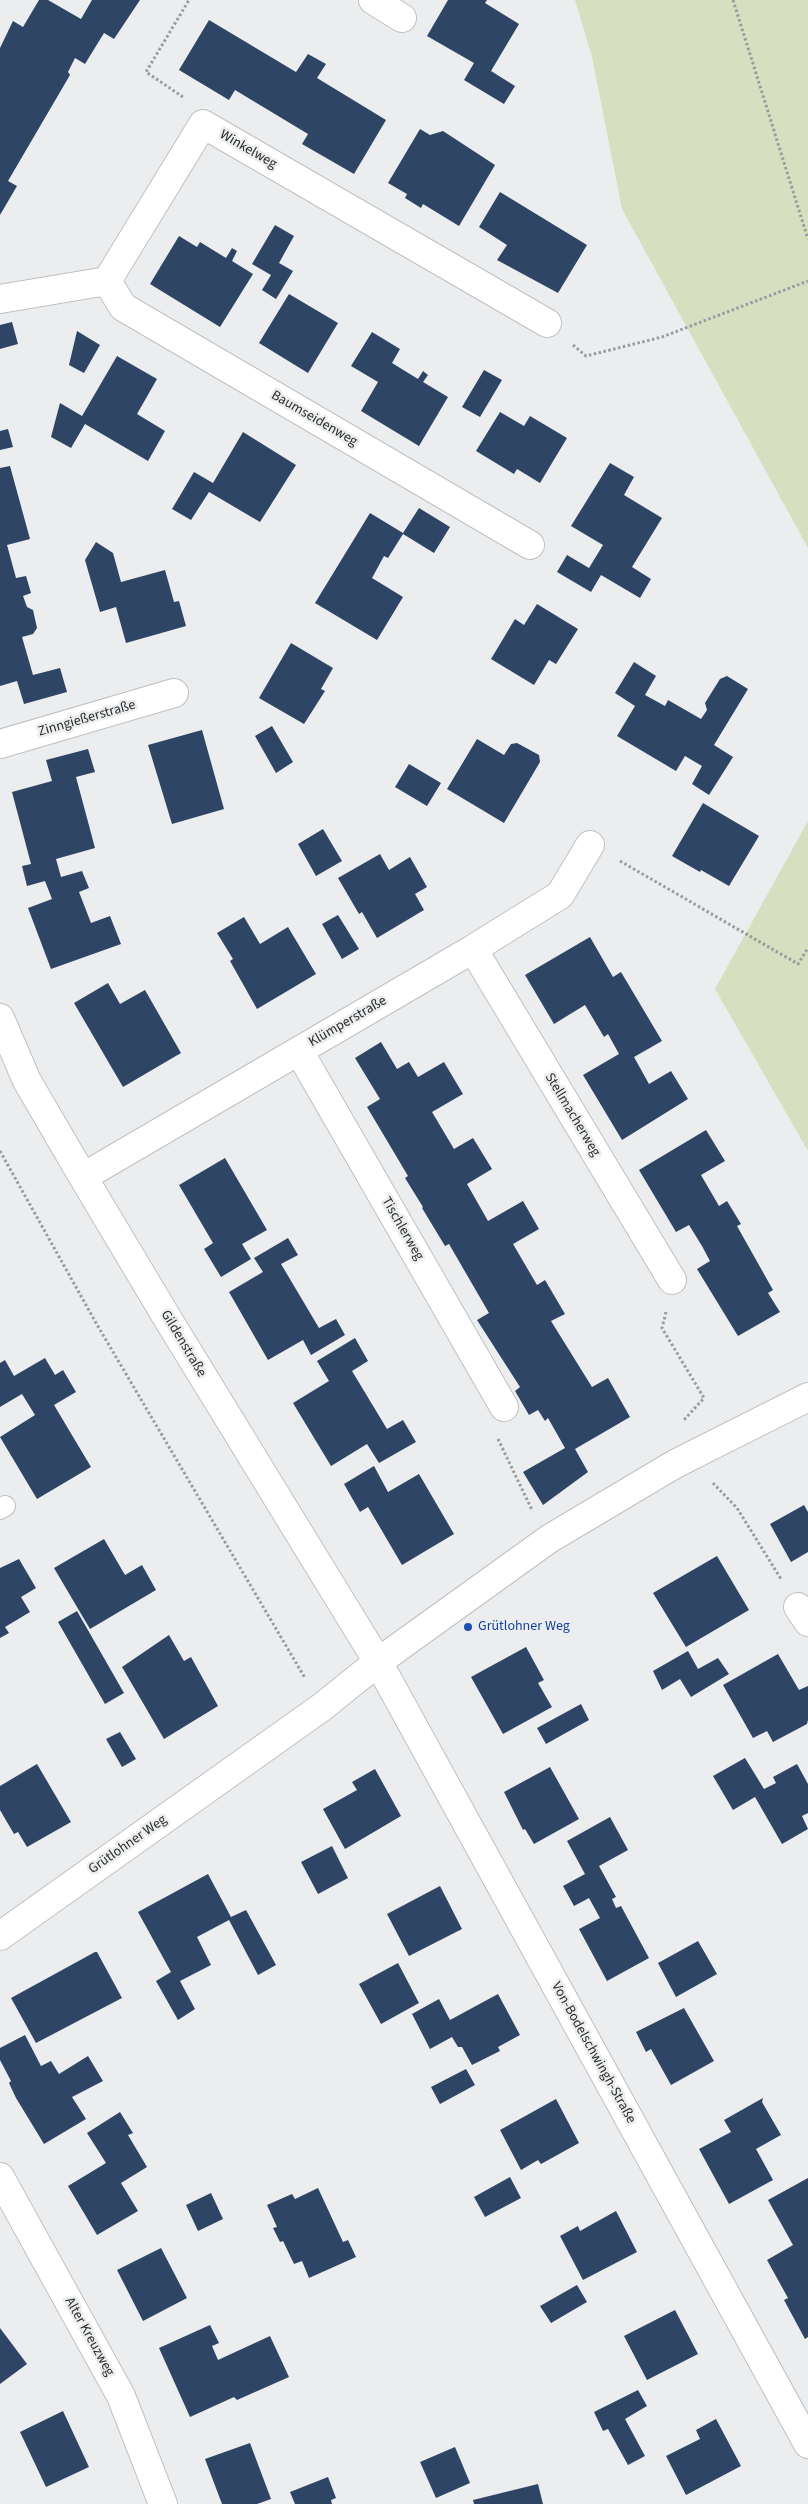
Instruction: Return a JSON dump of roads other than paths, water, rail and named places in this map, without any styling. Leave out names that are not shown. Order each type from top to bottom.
[{"type":"street","points":[[373,0],[402,18]]},
{"type":"street","name":"Winkelweg","points":[[107,282],[203,124],[547,323]]},
{"type":"street","points":[[0,298],[107,282]]},
{"type":"street","name":"Baumseidenweg","points":[[107,282],[123,307],[530,545]]},
{"type":"street","name":"Zinngießerstraße","points":[[0,744],[174,693]]},
{"type":"street","name":"Klümperstraße","points":[[83,1177],[473,949],[560,895],[590,844]]},
{"type":"street","name":"Stellmacherweg","points":[[473,949],[672,1280]]},
{"type":"street","name":"Gildenstraße","points":[[0,1018],[28,1081],[83,1177],[171,1325],[378,1662]]},
{"type":"street","name":"Tischlerweg","points":[[299,1051],[504,1407]]},
{"type":"street","name":"Grütlohner Weg","points":[[0,1936],[322,1707],[378,1662],[549,1538],[675,1464],[808,1397]]},
{"type":"street","name":"Von-Bodelschwingh-Straße","points":[[378,1662],[808,2444]]},
{"type":"street","name":"Alter Kreuzweg","points":[[0,2177],[121,2396],[163,2504]]},
{"type":"place","name":"Grütlohner Weg","points":[[468,1627]]}]
